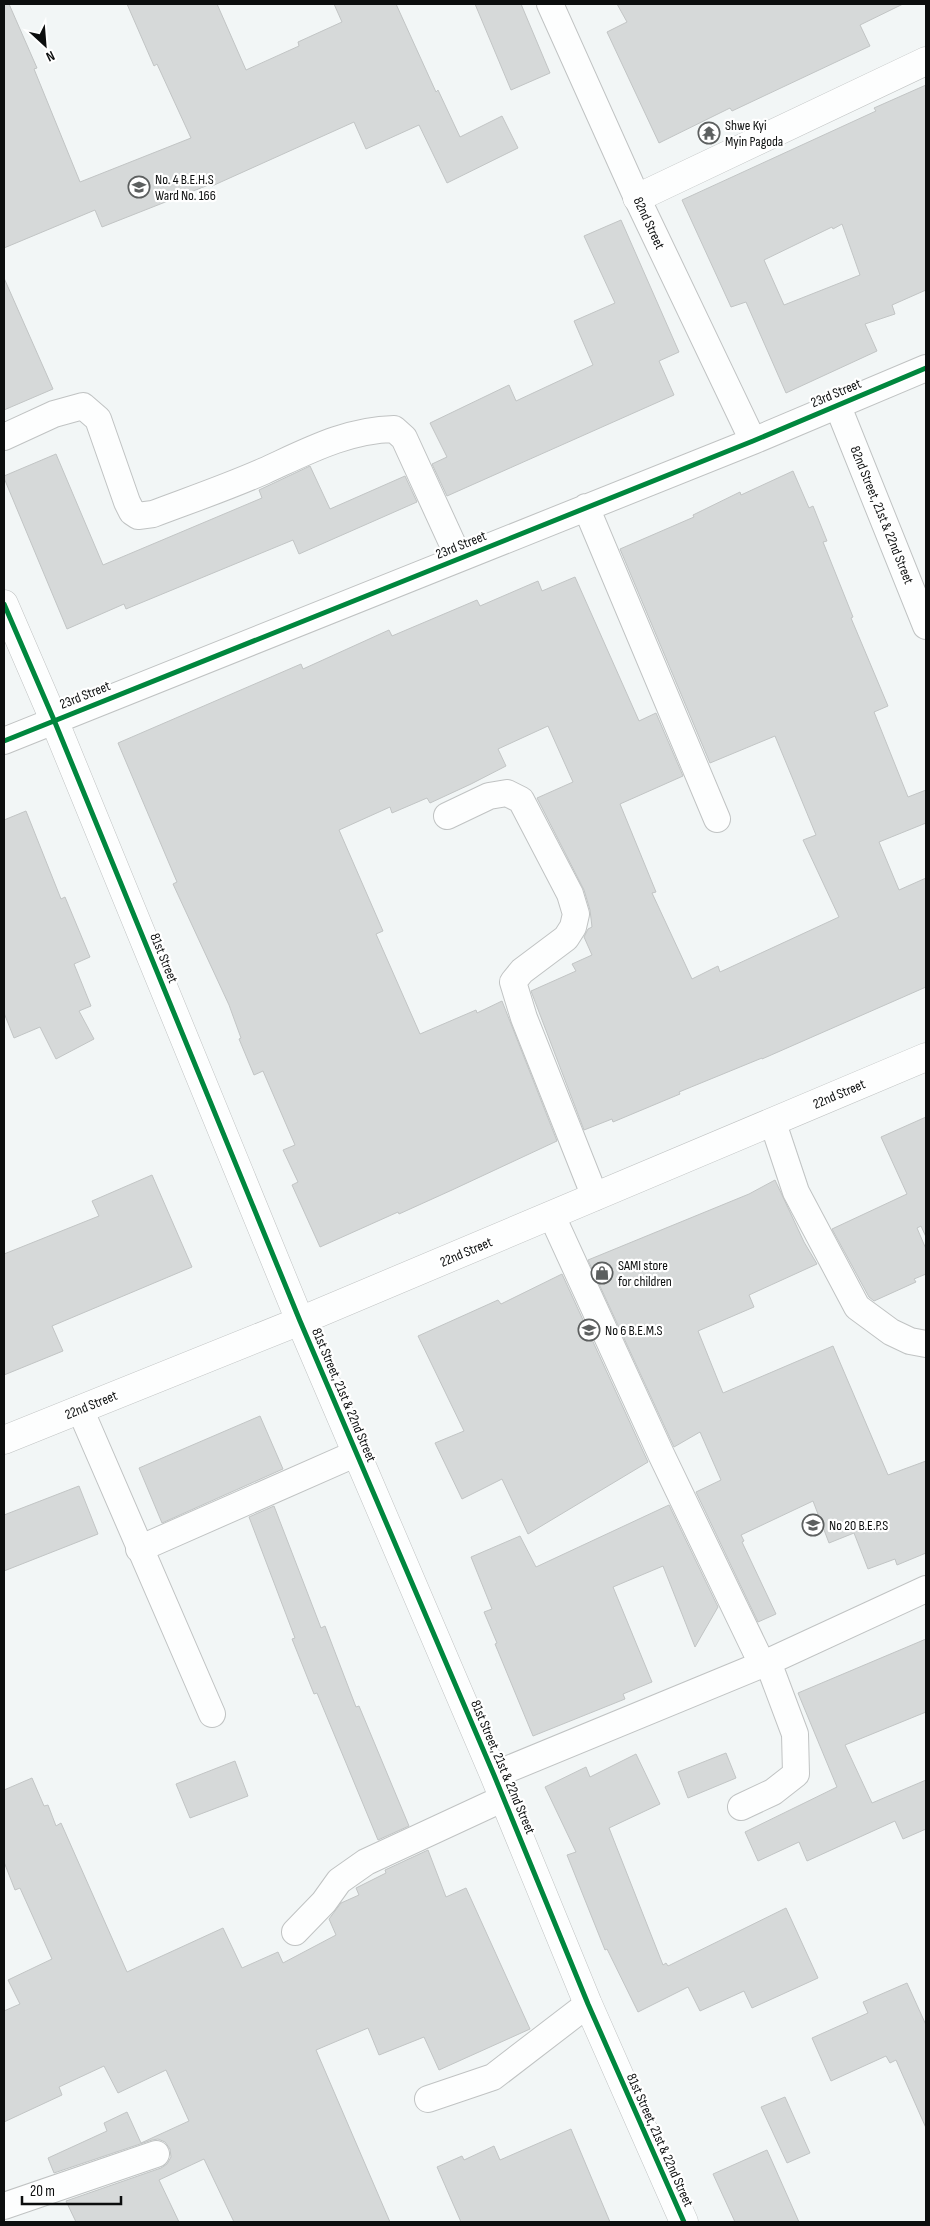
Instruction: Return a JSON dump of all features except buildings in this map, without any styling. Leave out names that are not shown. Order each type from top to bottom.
[{"type":"street","name":"82nd Street","points":[[550,4],[637,198],[752,440]]},
{"type":"street","points":[[637,198],[926,61]]},
{"type":"street","name":"23rd Street","points":[[4,741],[926,368]]},
{"type":"street","name":"82nd Street, 21st & 22nd Street","points":[[837,404],[926,626]]},
{"type":"street","points":[[4,437],[54,414],[83,406],[98,419],[127,502],[132,512],[138,516],[153,514],[263,471],[322,444],[370,429],[394,429],[404,438],[459,558]]},
{"type":"street","points":[[586,507],[717,819]]},
{"type":"street","name":"81st Street","points":[[4,604],[54,720],[300,1321]]},
{"type":"street","points":[[447,816],[489,796],[507,793],[521,800],[570,894],[576,914],[573,927],[566,938],[522,971],[514,982],[524,1018],[595,1197]]},
{"type":"street","name":"22nd Street","points":[[4,1440],[300,1321],[926,1057]]},
{"type":"street","points":[[773,1123],[796,1192],[857,1307],[891,1332],[910,1341],[926,1344]]},
{"type":"street","points":[[552,1216],[661,1454],[765,1663],[795,1734],[796,1774],[773,1792],[741,1807]]},
{"type":"street","name":"81st Street, 21st & 22nd Street","points":[[300,1321],[499,1786],[588,2004],[684,2222]]},
{"type":"street","points":[[80,1409],[212,1714]]},
{"type":"street","points":[[139,1549],[357,1453]]},
{"type":"street","points":[[294,1932],[324,1902],[339,1881],[366,1862],[499,1786],[926,1589]]},
{"type":"street","points":[[428,2099],[493,2077],[588,2004]]},
{"type":"street","points":[[4,2206],[156,2154]]},
{"type":"cycle path","points":[[4,741],[753,441],[926,368]]},
{"type":"cycle path","points":[[4,604],[54,720],[300,1321],[494,1775],[588,2004],[684,2222]]},
{"type":"place","name":"Shwe Kyi Myin Pagoda","points":[[709,133]]},
{"type":"place","name":"No. 4 B.E.H.S Ward No. 166","points":[[139,187]]},
{"type":"place","name":"SAMI store for children","points":[[602,1273]]},
{"type":"place","name":"No 6 B.E.M.S","points":[[589,1330]]},
{"type":"place","name":"No 20 B.E.P.S","points":[[813,1525]]}]
